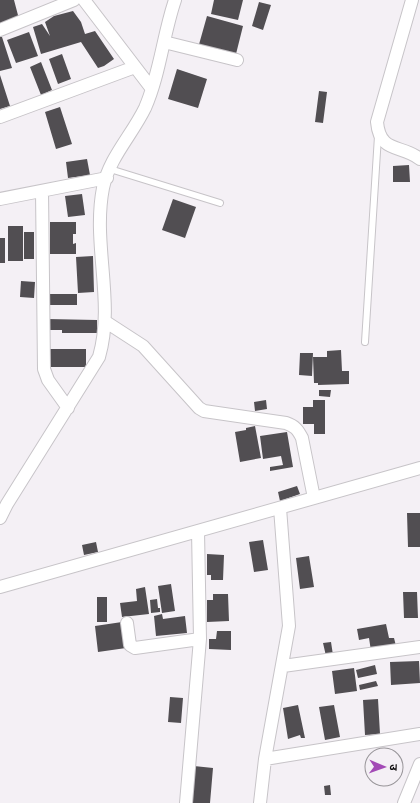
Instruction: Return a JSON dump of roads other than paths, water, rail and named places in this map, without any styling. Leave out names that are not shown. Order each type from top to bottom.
[{"type":"street","points":[[0,30],[74,0]]},
{"type":"street","points":[[84,0],[152,88]]},
{"type":"street","points":[[0,518],[99,357],[105,339],[106,322],[100,222],[103,188],[118,150],[145,108],[152,88],[175,0]]},
{"type":"street","points":[[412,0],[377,122],[378,134],[386,145],[420,159]]},
{"type":"street","points":[[164,42],[237,60]]},
{"type":"street","points":[[0,117],[135,67]]},
{"type":"street","points":[[0,199],[42,191],[108,174]]},
{"type":"street","points":[[42,191],[44,368],[48,380],[68,408]]},
{"type":"street","points":[[106,322],[144,346],[198,408],[204,411],[286,423],[299,431],[302,438],[314,498]]},
{"type":"street","points":[[0,587],[420,468]]},
{"type":"street","points":[[260,803],[265,759],[289,626],[280,508]]},
{"type":"street","points":[[186,803],[200,638],[198,531]]},
{"type":"street","points":[[127,623],[130,645],[135,648],[200,638]]},
{"type":"street","points":[[283,666],[420,647]]},
{"type":"street","points":[[265,759],[420,734]]},
{"type":"street","points":[[404,803],[420,764]]},
{"type":"lane","points":[[365,342],[378,134]]},
{"type":"lane","points":[[108,174],[220,203]]}]
